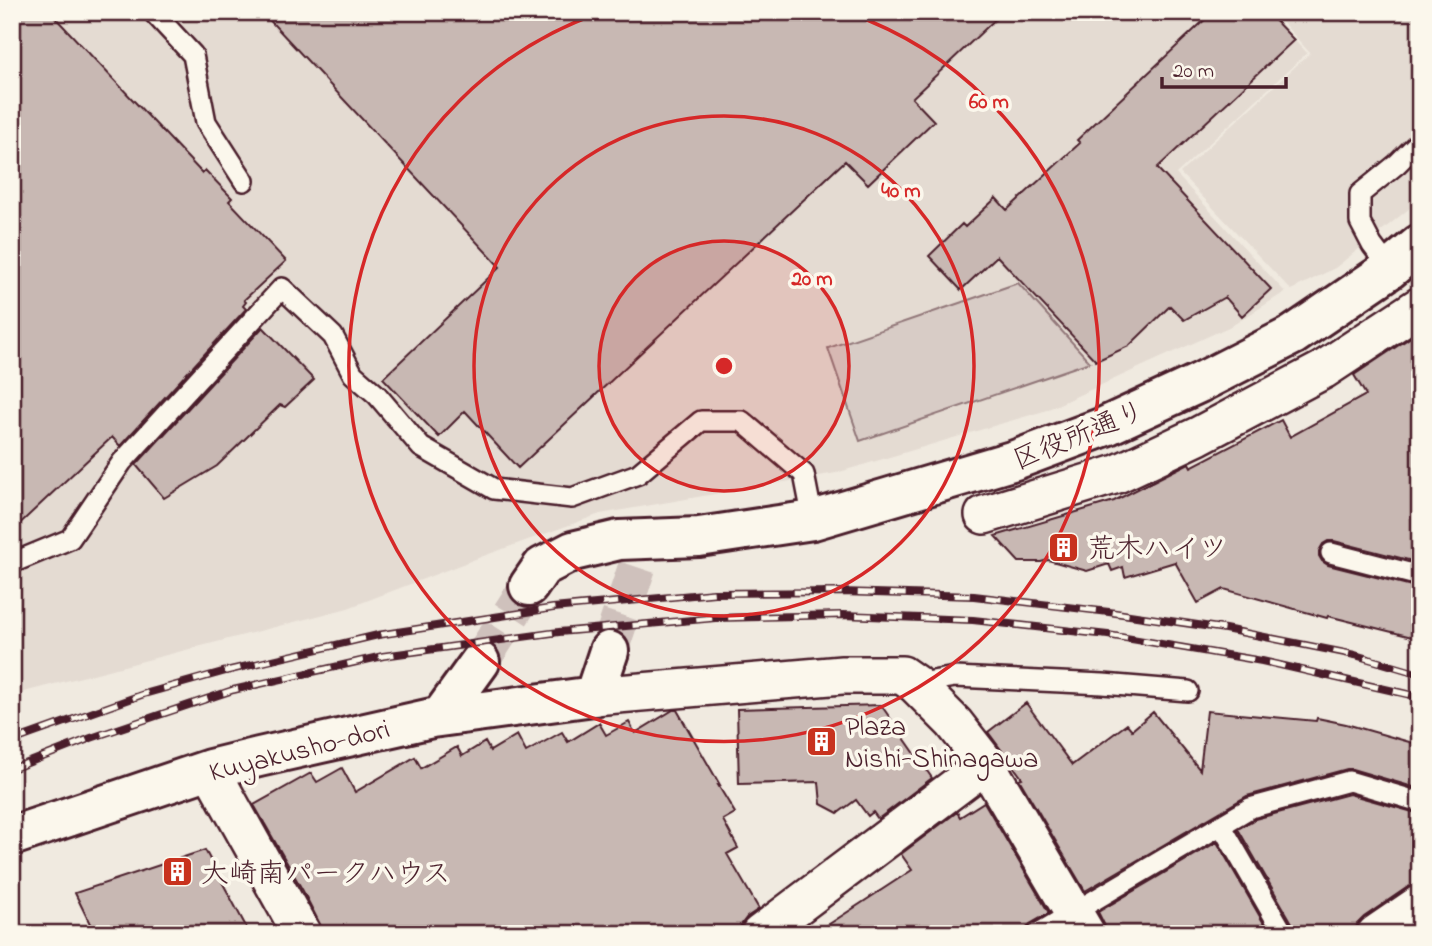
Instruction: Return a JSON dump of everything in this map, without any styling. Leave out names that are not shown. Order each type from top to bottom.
[{"type":"street","name":"区役所通り","points":[[529,586],[542,567],[573,551],[619,540],[699,537],[813,520],[1015,460],[1106,426],[1293,335],[1390,269],[1420,244]]},
{"type":"street","points":[[984,515],[1116,474],[1198,436],[1323,370],[1420,306]]},
{"type":"street","name":"区役所通り","points":[[637,567],[699,537]]},
{"type":"street","points":[[609,650],[594,696],[842,675],[902,676],[915,684],[954,723],[986,764],[1080,923]]},
{"type":"street","points":[[441,716],[480,662]]},
{"type":"street","name":"Kuyakusho-dori","points":[[12,836],[210,769],[259,757],[441,716],[594,696]]},
{"type":"street","points":[[760,934],[986,764]]},
{"type":"street","points":[[210,769],[302,934]]},
{"type":"street","points":[[1376,934],[1420,904]]},
{"type":"lane","points":[[153,12],[193,55],[206,122],[244,181]]},
{"type":"lane","points":[[1390,269],[1372,246],[1360,222],[1360,194],[1420,141]]},
{"type":"lane","points":[[12,563],[70,539],[122,461],[282,288],[333,336],[353,374],[377,394],[421,447],[494,489],[572,498],[638,474],[701,421],[742,421],[804,474],[813,520]]},
{"type":"lane","points":[[1331,553],[1420,576]]},
{"type":"lane","points":[[915,684],[955,677],[1188,691]]},
{"type":"lane","points":[[1037,934],[1080,923],[1221,825],[1250,808],[1349,781],[1420,802]]},
{"type":"lane","points":[[1221,825],[1284,934]]},
{"type":"shaded area","points":[[12,12],[1270,12],[1307,53],[1176,174],[1285,292],[1233,325],[1044,411],[836,473],[600,514],[348,608],[12,695]]},
{"type":"shaded area","points":[[1273,12],[1420,12],[1420,200],[1335,268],[1291,290],[1180,173],[1310,53]]},
{"type":"shaded area","points":[[1018,283],[1090,362],[860,441],[828,348]]},
{"type":"building","points":[[12,12],[50,12],[202,173],[205,170],[232,198],[229,201],[286,261],[244,300],[246,302],[243,306],[246,309],[120,446],[112,437],[12,531]]},
{"type":"building","points":[[262,12],[1003,12],[912,98],[934,121],[868,184],[845,161],[518,468],[465,411],[439,437],[383,378],[500,267]]},
{"type":"building","points":[[1213,12],[1267,12],[1294,40],[1157,168],[1271,289],[1242,316],[1225,297],[1184,320],[1170,306],[1129,346],[1096,361],[997,256],[961,290],[929,256],[962,224],[965,227],[996,198],[1007,210],[1080,143],[1077,140]]},
{"type":"building","points":[[263,327],[314,380],[285,407],[280,405],[217,466],[164,498],[136,465]]},
{"type":"building","points":[[1420,331],[1420,563],[1334,541],[1323,544],[1319,556],[1328,565],[1420,588],[1420,639],[1328,616],[1327,618],[1224,589],[1198,603],[1175,562],[1125,577],[1123,567],[1112,571],[1109,564],[1087,571],[1048,560],[1019,562],[995,536],[1114,501],[1189,463],[1191,467],[1281,420],[1290,437],[1366,395],[1354,375]]},
{"type":"building","points":[[1026,703],[1072,765],[1127,724],[1132,730],[1153,712],[1200,770],[1207,711],[1316,721],[1317,718],[1420,745],[1420,789],[1347,769],[1247,796],[1085,891],[1019,779],[1022,778],[988,732]]},
{"type":"building","name":"Plaza Nishi-Shinagawa","points":[[881,705],[932,778],[878,819],[873,812],[868,816],[856,800],[838,813],[821,804],[819,782],[739,784],[737,709]]},
{"type":"building","points":[[677,710],[735,813],[723,820],[738,848],[727,854],[759,909],[747,917],[739,934],[325,934],[254,805],[311,773],[317,782],[342,768],[355,792],[415,757],[421,768],[457,747],[462,756],[485,742],[490,751],[517,735],[526,752],[562,732],[568,742],[599,723],[606,735],[629,722],[635,733]]},
{"type":"building","points":[[1349,794],[1420,814],[1420,883],[1408,887],[1364,917],[1357,924],[1355,934],[1296,934],[1238,829],[1255,819]]},
{"type":"building","points":[[984,802],[1049,913],[1030,924],[1025,934],[814,934],[912,870],[901,854],[957,812],[960,817]]},
{"type":"building","points":[[1217,842],[1270,934],[1107,934],[1098,912]]},
{"type":"building","name":"大崎南パークハウス","points":[[205,850],[250,934],[95,934],[75,893]]},
{"type":"tunnel","points":[[609,651],[637,567]]},
{"type":"tunnel","points":[[480,662],[529,586]]},
{"type":"railway","points":[[12,741],[144,694],[226,671],[378,635],[553,608],[714,593],[841,592],[974,596],[1225,629],[1355,655],[1420,674]]},
{"type":"railway","points":[[12,769],[91,738],[233,690],[383,656],[559,632],[715,618],[843,615],[973,620],[1108,635],[1262,661],[1420,697]]},
{"type":"place","name":"荒木ハイツ","points":[[1064,547]]},
{"type":"place","name":"Plaza Nishi-Shinagawa","points":[[822,741]]},
{"type":"place","name":"大崎南パークハウス","points":[[178,872]]}]
